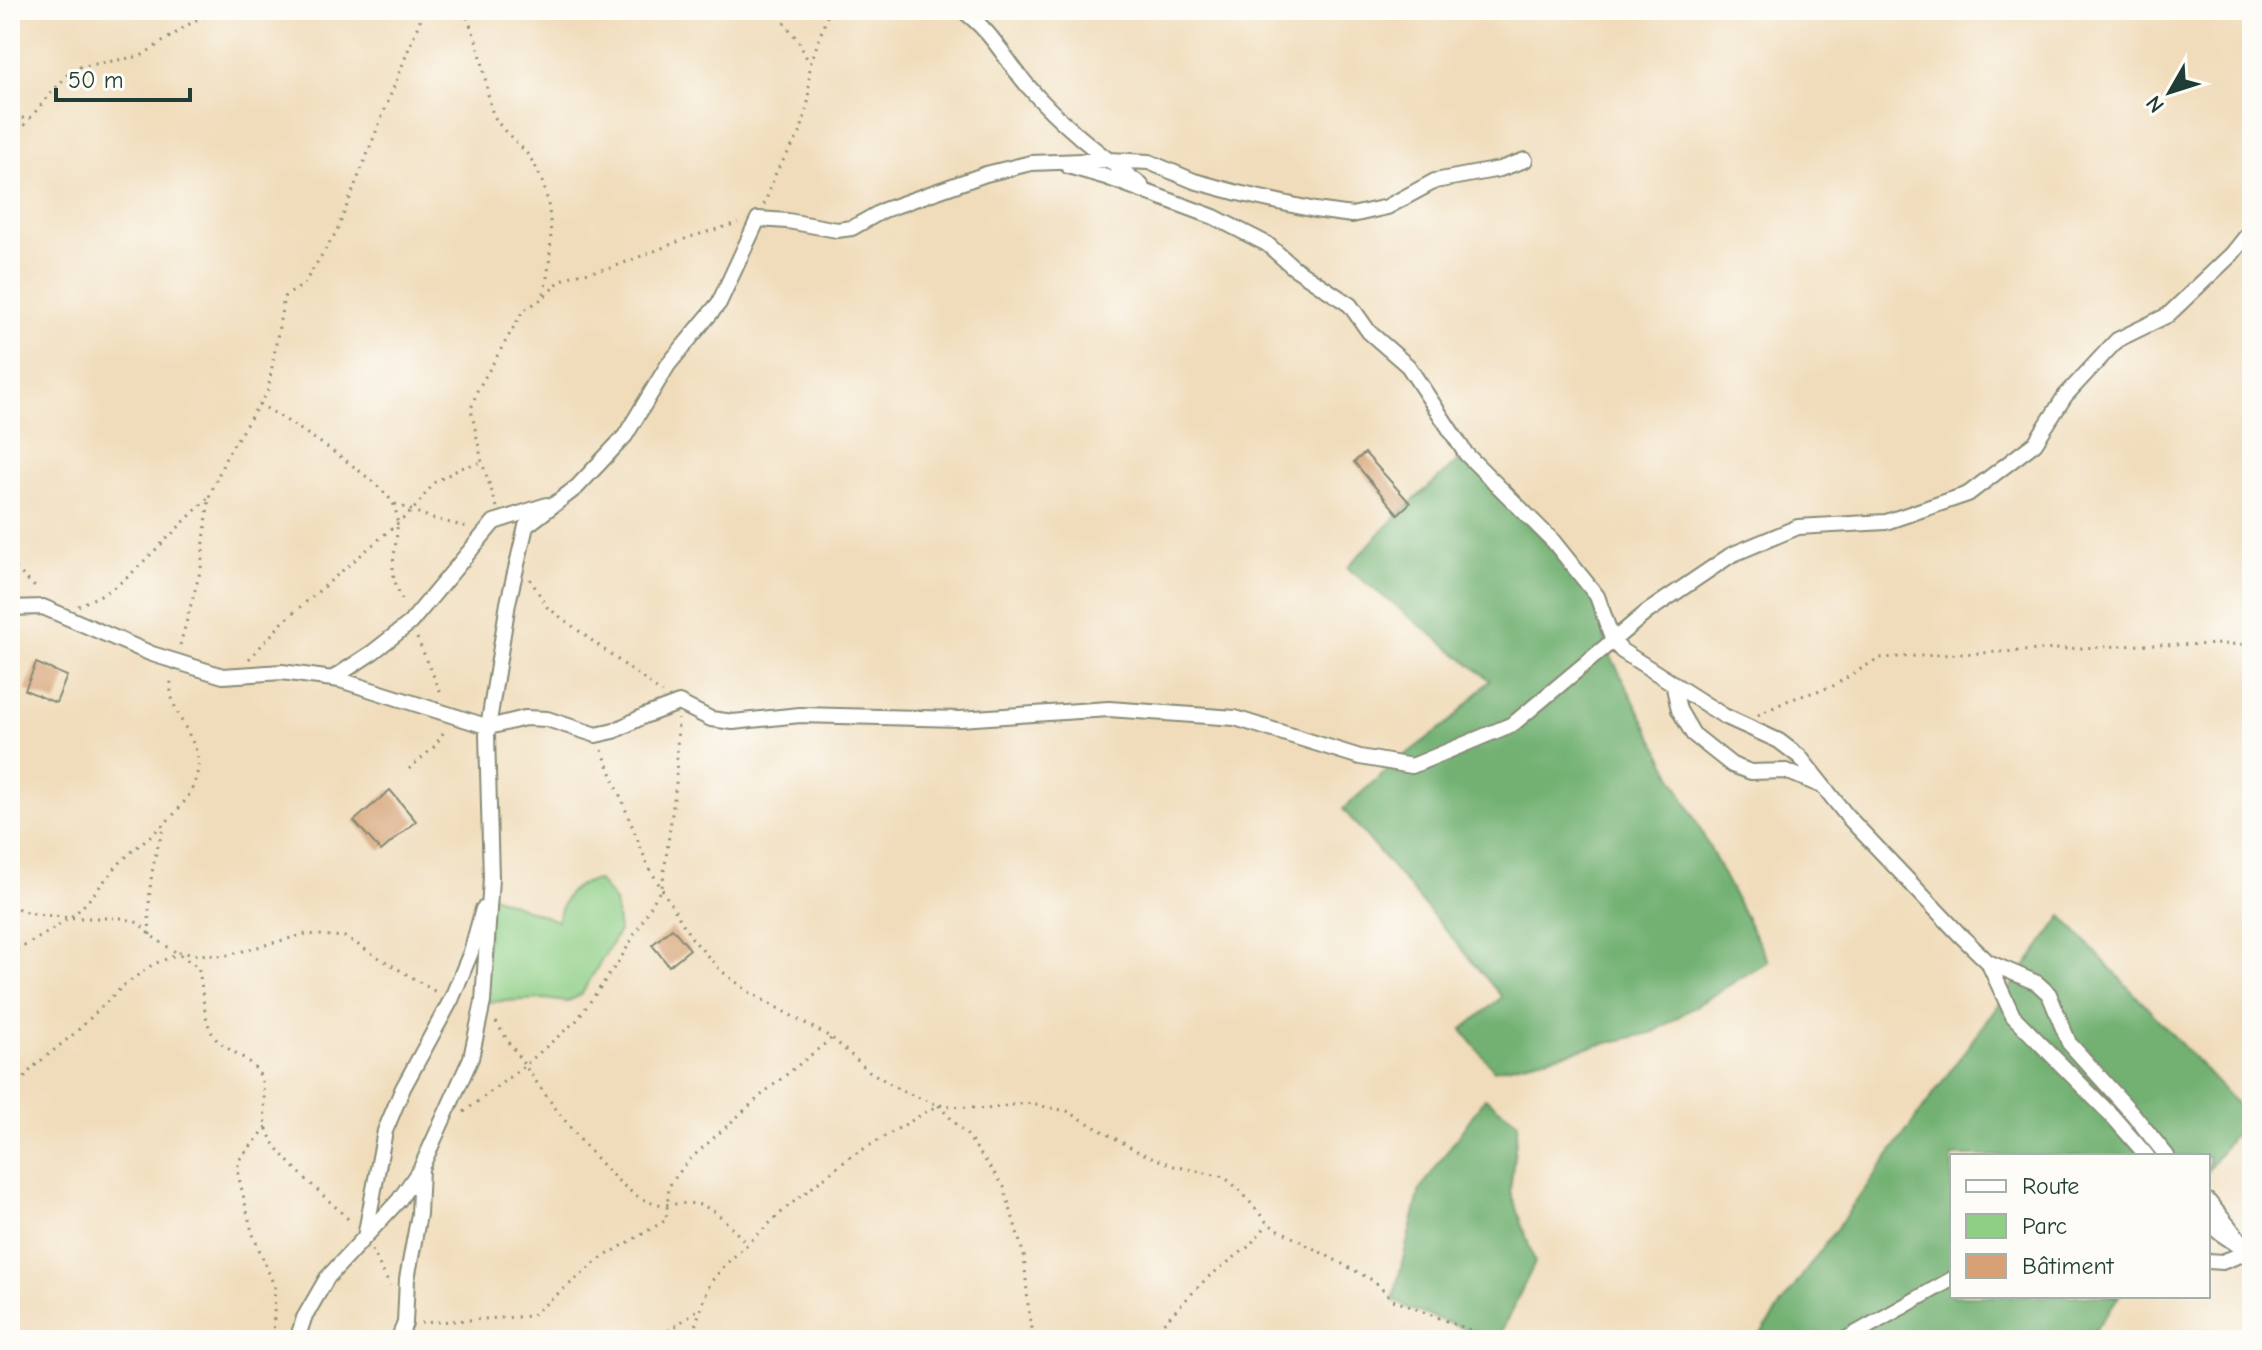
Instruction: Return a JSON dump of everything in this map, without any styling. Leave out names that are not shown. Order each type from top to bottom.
[{"type":"street","points":[[962,10],[997,42],[1026,84],[1056,116],[1152,193]]},
{"type":"street","points":[[297,1340],[304,1318],[327,1278],[399,1200],[421,1168],[471,1058],[483,1002],[491,878],[489,727],[518,555],[526,526],[615,450],[668,365],[719,303],[758,219],[837,230],[852,228],[884,210],[986,174],[1031,163],[1108,160],[1149,162],[1194,181],[1238,193],[1352,215],[1387,207],[1435,181],[1500,169],[1525,160]]},
{"type":"street","points":[[1056,162],[1214,217],[1267,244],[1293,267],[1350,305],[1369,332],[1408,366],[1466,454],[1553,541],[1597,596],[1613,641],[1622,651],[1741,723],[1779,741],[1800,757],[1869,839],[1988,962],[2013,1016],[2145,1154]]},
{"type":"street","points":[[10,608],[43,607],[152,654],[223,676],[282,672],[332,679],[489,727],[525,718],[547,719],[596,735],[614,731],[679,703],[711,719],[733,722],[800,715],[960,719],[1109,709],[1235,718],[1360,757],[1412,766],[1513,724],[1647,612],[1731,555],[1798,527],[1886,522],[1968,494],[2035,443],[2065,396],[2117,340],[2168,315],[2232,254],[2252,229]]},
{"type":"street","points":[[332,679],[410,623],[494,522],[560,500]]},
{"type":"street","points":[[1673,683],[1679,710],[1693,734],[1732,765],[1751,772],[1786,771],[1824,787]]},
{"type":"street","points":[[365,1237],[385,1131],[403,1088],[451,1000],[471,952],[491,878]]},
{"type":"street","points":[[1988,962],[2037,983],[2049,994],[2069,1043],[2165,1154]]},
{"type":"street","points":[[401,1340],[407,1279],[419,1214],[421,1168]]},
{"type":"street","points":[[2210,1203],[2233,1229],[2250,1255]]},
{"type":"street","points":[[2210,1224],[2250,1255]]},
{"type":"street","points":[[2210,1261],[2222,1262],[2250,1255]]},
{"type":"street","points":[[1844,1340],[1950,1280]]},
{"type":"path","points":[[10,145],[73,68],[141,56],[194,21],[220,10]]},
{"type":"path","points":[[10,954],[70,918],[97,892],[118,864],[166,823],[193,787],[198,765],[194,746],[180,721],[169,685],[201,568],[209,497],[227,455],[268,390],[284,297],[303,285],[337,231],[424,10]]},
{"type":"path","points":[[464,10],[479,49],[493,113],[503,131],[529,156],[541,176],[551,231],[550,269],[543,298]]},
{"type":"path","points":[[774,10],[798,40],[810,65]]},
{"type":"path","points":[[502,519],[482,462],[471,409],[477,391],[517,320],[523,311],[543,298],[560,281],[574,275],[611,268],[690,237],[758,219],[777,170],[800,134],[808,103],[810,65],[829,10]]},
{"type":"path","points":[[10,108],[20,118],[30,118]]},
{"type":"path","points":[[259,404],[299,427],[395,504],[486,530]]},
{"type":"path","points":[[237,663],[251,658],[285,620],[397,525],[435,482],[461,468],[482,462]]},
{"type":"path","points":[[63,614],[109,591],[129,576],[209,497]]},
{"type":"path","points":[[395,504],[397,525],[392,573],[437,687],[455,716],[435,746],[409,769]]},
{"type":"path","points":[[461,1114],[577,1020],[621,958],[662,887],[676,784],[679,703],[547,607],[518,555]]},
{"type":"path","points":[[10,563],[43,595]]},
{"type":"path","points":[[1741,723],[1789,700],[1833,686],[1879,658],[2141,645],[2252,644]]},
{"type":"path","points":[[596,735],[648,866],[690,936],[720,970],[752,994],[832,1038],[869,1071],[902,1091],[938,1105],[986,1109],[1026,1103],[1067,1111],[1139,1152],[1174,1166],[1224,1177],[1240,1190],[1268,1224],[1374,1281],[1401,1305],[1496,1340]]},
{"type":"path","points":[[150,935],[148,908],[155,851],[166,823]]},
{"type":"path","points":[[10,905],[28,913],[70,918],[123,918],[139,923],[150,935],[198,967],[207,1025],[216,1040],[260,1074],[267,1127],[274,1142],[365,1237],[394,1296]]},
{"type":"path","points":[[10,1097],[32,1068],[75,1033],[123,986],[152,965],[180,953],[224,956],[306,934],[345,937],[451,1000]]},
{"type":"path","points":[[483,1002],[524,1066],[607,1171],[645,1201],[668,1206],[700,1204],[721,1217],[747,1244]]},
{"type":"path","points":[[405,1323],[462,1323],[531,1316],[600,1259],[666,1220],[669,1186],[688,1161],[766,1091],[832,1038]]},
{"type":"path","points":[[690,1340],[710,1283],[747,1244],[850,1157],[938,1105]]},
{"type":"path","points":[[938,1105],[967,1135],[1004,1187],[1024,1256],[1029,1316],[1035,1340]]},
{"type":"path","points":[[267,1127],[238,1161],[238,1174],[252,1232],[275,1288],[273,1340]]},
{"type":"path","points":[[1147,1340],[1207,1278],[1248,1247],[1268,1224]]},
{"type":"path","points":[[597,1340],[670,1330],[700,1308]]},
{"type":"green space","points":[[1466,454],[1597,596],[1606,647],[1768,961],[1654,1032],[1494,1070],[1462,1030],[1502,997],[1343,809],[1396,762],[1453,719],[1490,680],[1347,568],[1398,514]]},
{"type":"green space","points":[[598,880],[615,902],[619,931],[581,995],[566,1002],[545,999],[483,1002],[490,895],[557,921],[574,888]]},
{"type":"green space","points":[[2062,916],[2247,1115],[2210,1167],[2210,1154],[1950,1154],[1950,1298],[2118,1298],[2088,1340],[1765,1340],[1761,1333]]},
{"type":"green space","points":[[1485,1098],[1518,1122],[1510,1191],[1535,1263],[1497,1340],[1393,1300],[1420,1190]]},
{"type":"building","points":[[1365,453],[1410,503],[1398,514],[1354,462]]},
{"type":"building","points":[[36,663],[67,676],[56,703],[25,690]]},
{"type":"building","points":[[390,790],[416,821],[381,851],[354,821]]},
{"type":"building","points":[[672,928],[690,949],[669,966],[652,945]]}]
